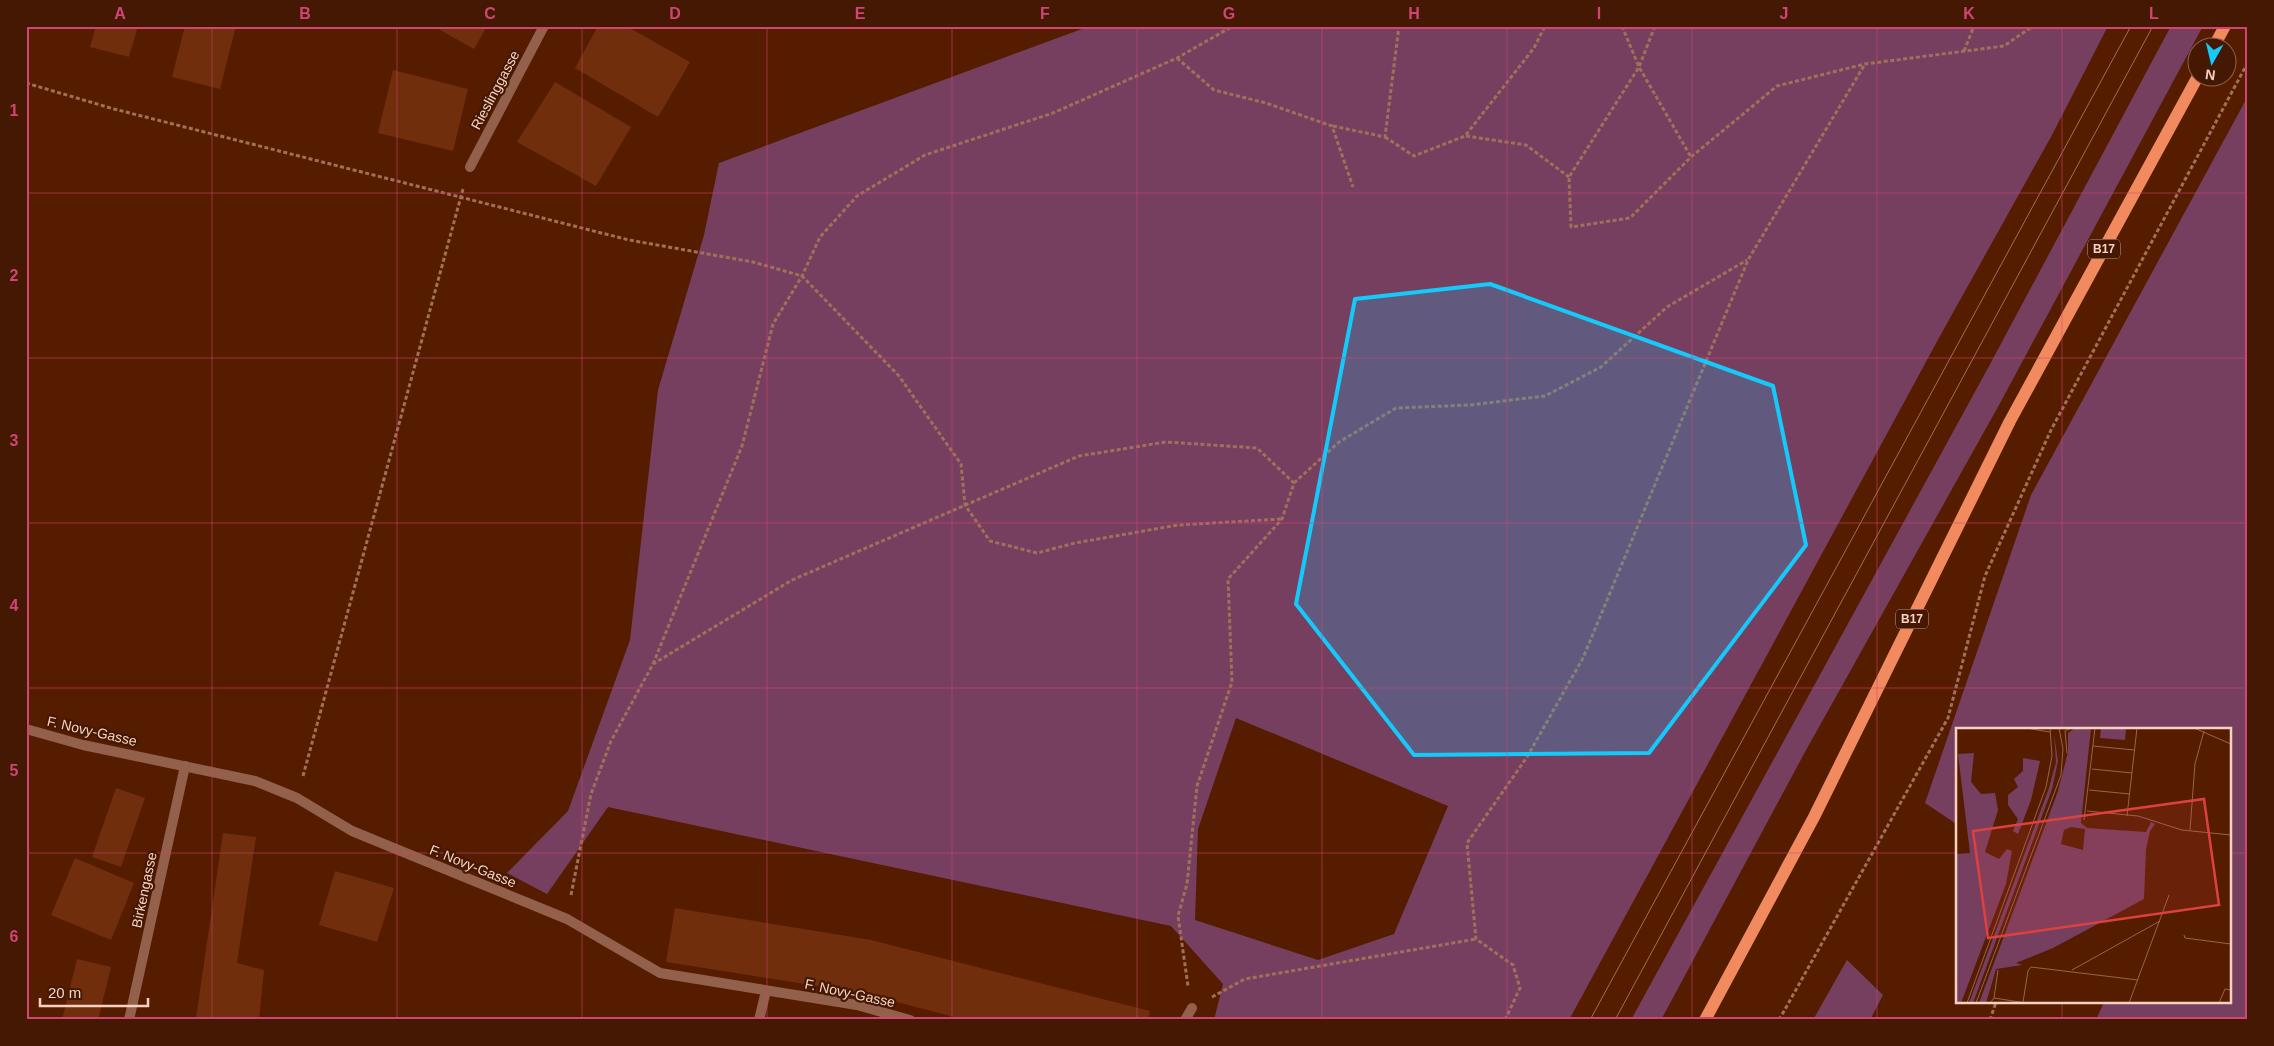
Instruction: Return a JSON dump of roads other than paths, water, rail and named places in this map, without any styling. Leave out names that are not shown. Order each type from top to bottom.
[{"type":"main road","points":[[2218,38],[2225,26]]},
{"type":"main road","name":"B17","points":[[1705,1020],[1814,817],[2010,421],[2192,88]]},
{"type":"street","name":"Rieslinggasse","points":[[470,167],[544,26]]},
{"type":"street","name":"F. Novy-Gasse","points":[[26,729],[83,745],[255,781],[297,798],[352,831],[567,919],[660,973],[857,1006],[910,1020]]},
{"type":"street","name":"Birkengasse","points":[[130,1020],[185,766]]},
{"type":"street","points":[[758,1020],[766,991]]},
{"type":"street","points":[[1185,1020],[1192,1008]]},
{"type":"tram line","points":[[1590,1020],[2131,26]]},
{"type":"tram line","points":[[1615,1020],[2153,26]]}]
